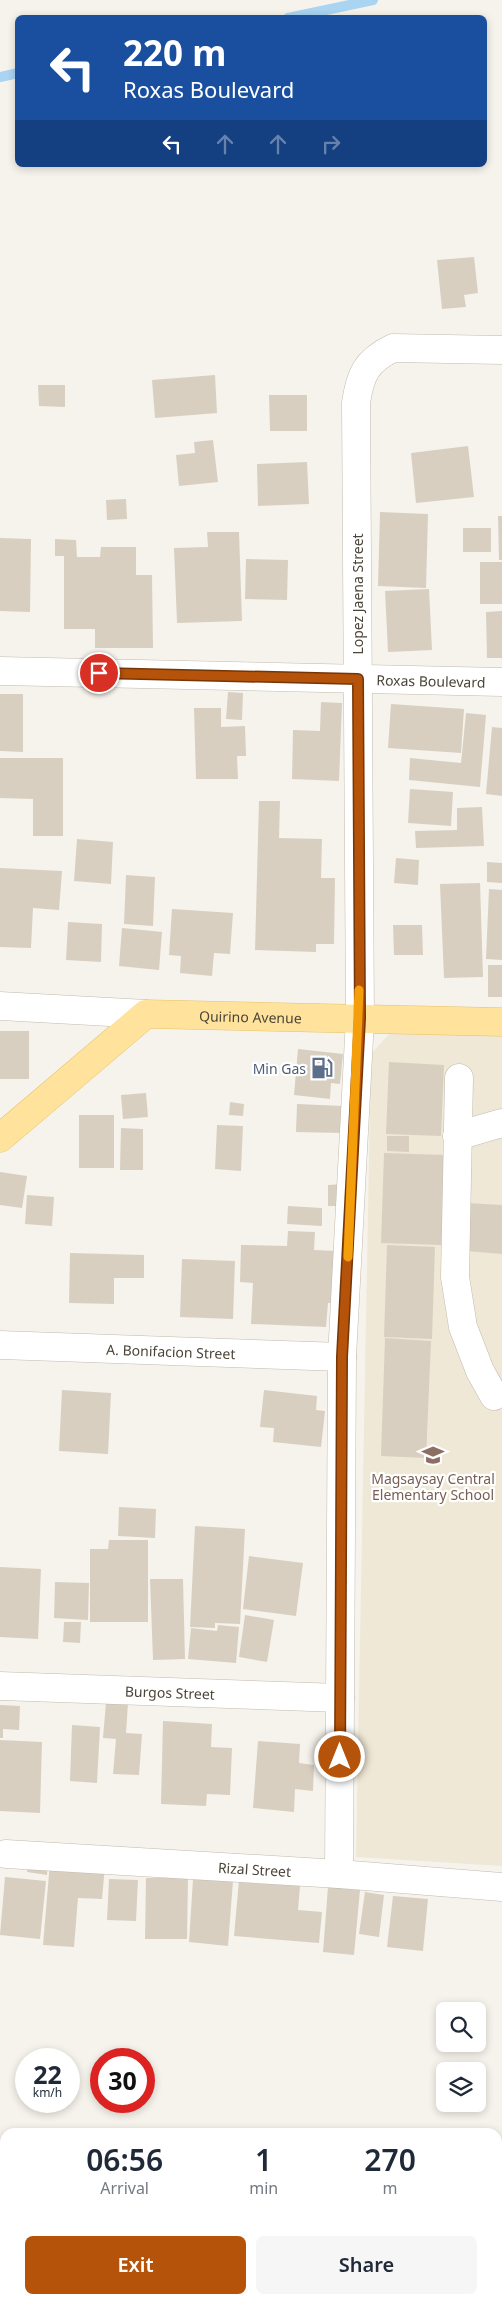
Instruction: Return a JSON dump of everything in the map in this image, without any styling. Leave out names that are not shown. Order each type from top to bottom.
[{"type":"main road","name":"Quirino Avenue","points":[[146,1014],[502,1022]]},
{"type":"main road","points":[[0,1138],[146,1014]]},
{"type":"street","name":"Lopez Jaena Street","points":[[339,1874],[342,1357],[360,1018],[356,403],[359,382],[367,366],[379,354],[392,348],[502,350]]},
{"type":"street","name":"Roxas Boulevard","points":[[0,671],[502,682]]},
{"type":"street","name":"Quirino Avenue","points":[[0,1006],[146,1014]]},
{"type":"street","points":[[459,1078],[454,1254],[457,1298],[463,1327],[472,1351],[494,1396]]},
{"type":"street","points":[[458,1136],[502,1123]]},
{"type":"street","name":"A. Bonifacion Street","points":[[0,1345],[342,1357]]},
{"type":"street","name":"Burgos Street","points":[[0,1686],[340,1698]]},
{"type":"street","name":"Rizal Street","points":[[6,1854],[339,1874],[502,1887]]},
{"type":"shaded area","name":"Magsaysay Central Elementary School","points":[[391,1032],[502,1036],[502,1866],[356,1857],[371,1054]]},
{"type":"building","points":[[474,257],[478,293],[464,295],[466,307],[442,309],[437,260]]},
{"type":"building","points":[[215,375],[217,413],[155,418],[152,380]]},
{"type":"building","points":[[38,385],[65,385],[65,407],[39,406]]},
{"type":"building","points":[[269,395],[307,395],[307,431],[270,431]]},
{"type":"building","points":[[213,440],[218,482],[179,486],[176,455],[195,453],[194,442]]},
{"type":"building","points":[[468,446],[474,497],[416,503],[411,453]]},
{"type":"building","points":[[307,462],[309,504],[258,506],[257,464]]},
{"type":"building","points":[[126,499],[127,519],[107,520],[106,500]]},
{"type":"building","points":[[380,512],[428,514],[426,588],[378,586]]},
{"type":"building","points":[[498,516],[502,516],[502,560],[499,560]]},
{"type":"building","points":[[463,528],[491,528],[491,552],[463,552]]},
{"type":"building","points":[[207,532],[239,532],[242,621],[177,623],[174,548],[208,547]]},
{"type":"building","points":[[0,538],[31,539],[30,612],[0,611]]},
{"type":"building","points":[[55,539],[76,540],[77,557],[100,557],[101,547],[136,547],[136,575],[152,575],[153,648],[95,648],[95,629],[64,629],[64,556],[55,556]]},
{"type":"building","points":[[246,559],[288,560],[287,600],[245,599]]},
{"type":"building","points":[[480,562],[502,562],[502,604],[480,604]]},
{"type":"building","points":[[429,589],[432,650],[388,652],[385,591]]},
{"type":"building","points":[[502,611],[502,658],[487,658],[486,612]]},
{"type":"building","points":[[228,692],[243,693],[242,720],[226,719]]},
{"type":"building","points":[[0,694],[23,694],[23,752],[0,751]]},
{"type":"building","points":[[321,702],[342,703],[339,781],[292,779],[293,730],[320,731]]},
{"type":"building","points":[[391,704],[464,709],[461,753],[388,748]]},
{"type":"building","points":[[194,708],[221,708],[221,727],[245,726],[246,756],[237,756],[238,779],[196,779]]},
{"type":"building","points":[[466,713],[486,715],[480,787],[409,780],[410,758],[461,763]]},
{"type":"building","points":[[492,727],[502,728],[502,796],[486,794]]},
{"type":"building","points":[[0,758],[63,758],[63,836],[33,836],[33,799],[0,798]]},
{"type":"building","points":[[410,789],[453,792],[451,826],[408,823]]},
{"type":"building","points":[[259,801],[280,801],[279,838],[322,839],[321,878],[335,878],[334,944],[316,944],[316,952],[255,950]]},
{"type":"building","points":[[482,807],[484,846],[416,848],[415,831],[457,830],[457,808]]},
{"type":"building","points":[[77,839],[113,842],[111,884],[74,881]]},
{"type":"building","points":[[396,858],[419,860],[418,885],[394,883]]},
{"type":"building","points":[[487,862],[502,863],[502,883],[487,882]]},
{"type":"building","points":[[0,868],[62,871],[59,910],[33,908],[31,948],[0,947]]},
{"type":"building","points":[[126,875],[155,877],[153,926],[124,924]]},
{"type":"building","points":[[480,883],[483,977],[444,978],[440,884]]},
{"type":"building","points":[[489,889],[502,890],[502,960],[486,959]]},
{"type":"building","points":[[172,909],[233,913],[230,954],[214,953],[212,976],[180,973],[181,956],[169,955]]},
{"type":"building","points":[[68,922],[102,924],[101,962],[66,960]]},
{"type":"building","points":[[393,925],[422,925],[423,955],[394,955]]},
{"type":"building","points":[[122,928],[162,932],[159,970],[119,966]]},
{"type":"building","points":[[488,965],[502,965],[502,997],[488,997]]},
{"type":"building","points":[[0,1031],[29,1031],[29,1079],[0,1079]]},
{"type":"building","points":[[298,1049],[343,1054],[340,1084],[331,1083],[330,1099],[294,1095]]},
{"type":"building","points":[[389,1062],[444,1065],[441,1136],[386,1134]]},
{"type":"building","points":[[146,1093],[148,1117],[123,1119],[121,1095]]},
{"type":"building","points":[[230,1102],[244,1104],[243,1116],[229,1115]]},
{"type":"building","points":[[297,1104],[343,1106],[342,1133],[296,1132]]},
{"type":"building","points":[[79,1115],[114,1115],[114,1168],[79,1168]]},
{"type":"building","points":[[217,1125],[243,1126],[241,1171],[215,1169]]},
{"type":"building","points":[[121,1128],[143,1129],[143,1170],[120,1170]]},
{"type":"building","points":[[387,1136],[409,1136],[409,1152],[387,1151]]},
{"type":"building","points":[[384,1153],[445,1155],[442,1245],[381,1243]]},
{"type":"building","points":[[0,1172],[27,1176],[22,1208],[0,1205]]},
{"type":"building","points":[[346,1184],[346,1206],[328,1206],[328,1185]]},
{"type":"building","points":[[27,1195],[54,1197],[52,1226],[25,1224]]},
{"type":"building","points":[[468,1203],[502,1205],[502,1254],[466,1251]]},
{"type":"building","points":[[288,1206],[322,1208],[322,1226],[287,1224]]},
{"type":"building","points":[[288,1231],[315,1232],[314,1250],[337,1251],[335,1303],[328,1303],[326,1327],[251,1324],[253,1283],[240,1282],[241,1245],[287,1246]]},
{"type":"building","points":[[387,1245],[435,1247],[432,1339],[384,1337]]},
{"type":"building","points":[[70,1253],[144,1255],[144,1278],[114,1278],[114,1304],[69,1303]]},
{"type":"building","points":[[182,1259],[235,1261],[233,1319],[180,1317]]},
{"type":"building","points":[[385,1338],[431,1341],[426,1458],[381,1456]]},
{"type":"building","points":[[62,1390],[111,1393],[108,1454],[59,1451]]},
{"type":"building","points":[[264,1390],[317,1396],[316,1410],[325,1411],[321,1447],[273,1442],[274,1428],[260,1427]]},
{"type":"building","points":[[119,1507],[156,1509],[155,1538],[118,1536]]},
{"type":"building","points":[[195,1526],[245,1529],[240,1624],[215,1623],[215,1628],[190,1627]]},
{"type":"building","points":[[109,1540],[148,1540],[148,1622],[90,1622],[90,1549],[108,1549]]},
{"type":"building","points":[[249,1556],[303,1563],[296,1616],[243,1609]]},
{"type":"building","points":[[0,1567],[41,1569],[38,1639],[0,1637]]},
{"type":"building","points":[[150,1579],[183,1579],[185,1659],[153,1660]]},
{"type":"building","points":[[55,1582],[89,1583],[88,1620],[54,1618]]},
{"type":"building","points":[[245,1615],[274,1620],[267,1662],[239,1657]]},
{"type":"building","points":[[64,1622],[81,1622],[80,1643],[63,1642]]},
{"type":"building","points":[[218,1625],[239,1627],[236,1663],[188,1659],[191,1628],[217,1631]]},
{"type":"building","points":[[106,1702],[128,1703],[126,1733],[142,1734],[139,1775],[113,1774],[116,1739],[103,1738]]},
{"type":"building","points":[[0,1705],[20,1706],[19,1730],[3,1729],[3,1738],[0,1738]]},
{"type":"building","points":[[163,1721],[212,1724],[211,1747],[232,1748],[230,1795],[207,1794],[206,1806],[161,1804]]},
{"type":"building","points":[[72,1725],[100,1727],[97,1783],[70,1781]]},
{"type":"building","points":[[0,1740],[42,1742],[40,1813],[0,1811]]},
{"type":"building","points":[[258,1741],[300,1744],[299,1763],[314,1765],[313,1791],[295,1789],[294,1812],[253,1808]]},
{"type":"building","points":[[29,1860],[48,1861],[47,1875],[27,1872]]},
{"type":"building","points":[[50,1862],[105,1866],[102,1899],[78,1898],[74,1947],[43,1945]]},
{"type":"building","points":[[5,1877],[46,1881],[40,1939],[0,1935]]},
{"type":"building","points":[[146,1878],[188,1878],[187,1939],[145,1939]]},
{"type":"building","points":[[109,1879],[138,1880],[136,1921],[107,1920]]},
{"type":"building","points":[[193,1879],[233,1881],[228,1946],[189,1942]]},
{"type":"building","points":[[239,1880],[300,1886],[298,1910],[322,1912],[319,1943],[234,1936]]},
{"type":"building","points":[[328,1887],[360,1890],[354,1955],[323,1952]]},
{"type":"building","points":[[365,1892],[384,1895],[379,1937],[359,1934]]},
{"type":"building","points":[[393,1896],[428,1899],[423,1951],[387,1947]]},
{"type":"waterway","points":[[302,15],[373,0]]},
{"type":"waterway","points":[[0,77],[15,74]]},
{"type":"slow traffic","points":[[348,1257],[360,1018],[359,990]]},
{"type":"place","name":"Min Gas","points":[[322,1068]]},
{"type":"place","name":"Magsaysay Central Elementary School","points":[[433,1455]]},
{"type":"route","points":[[99,673],[358,679],[360,1018],[342,1357],[340,1757]]}]
